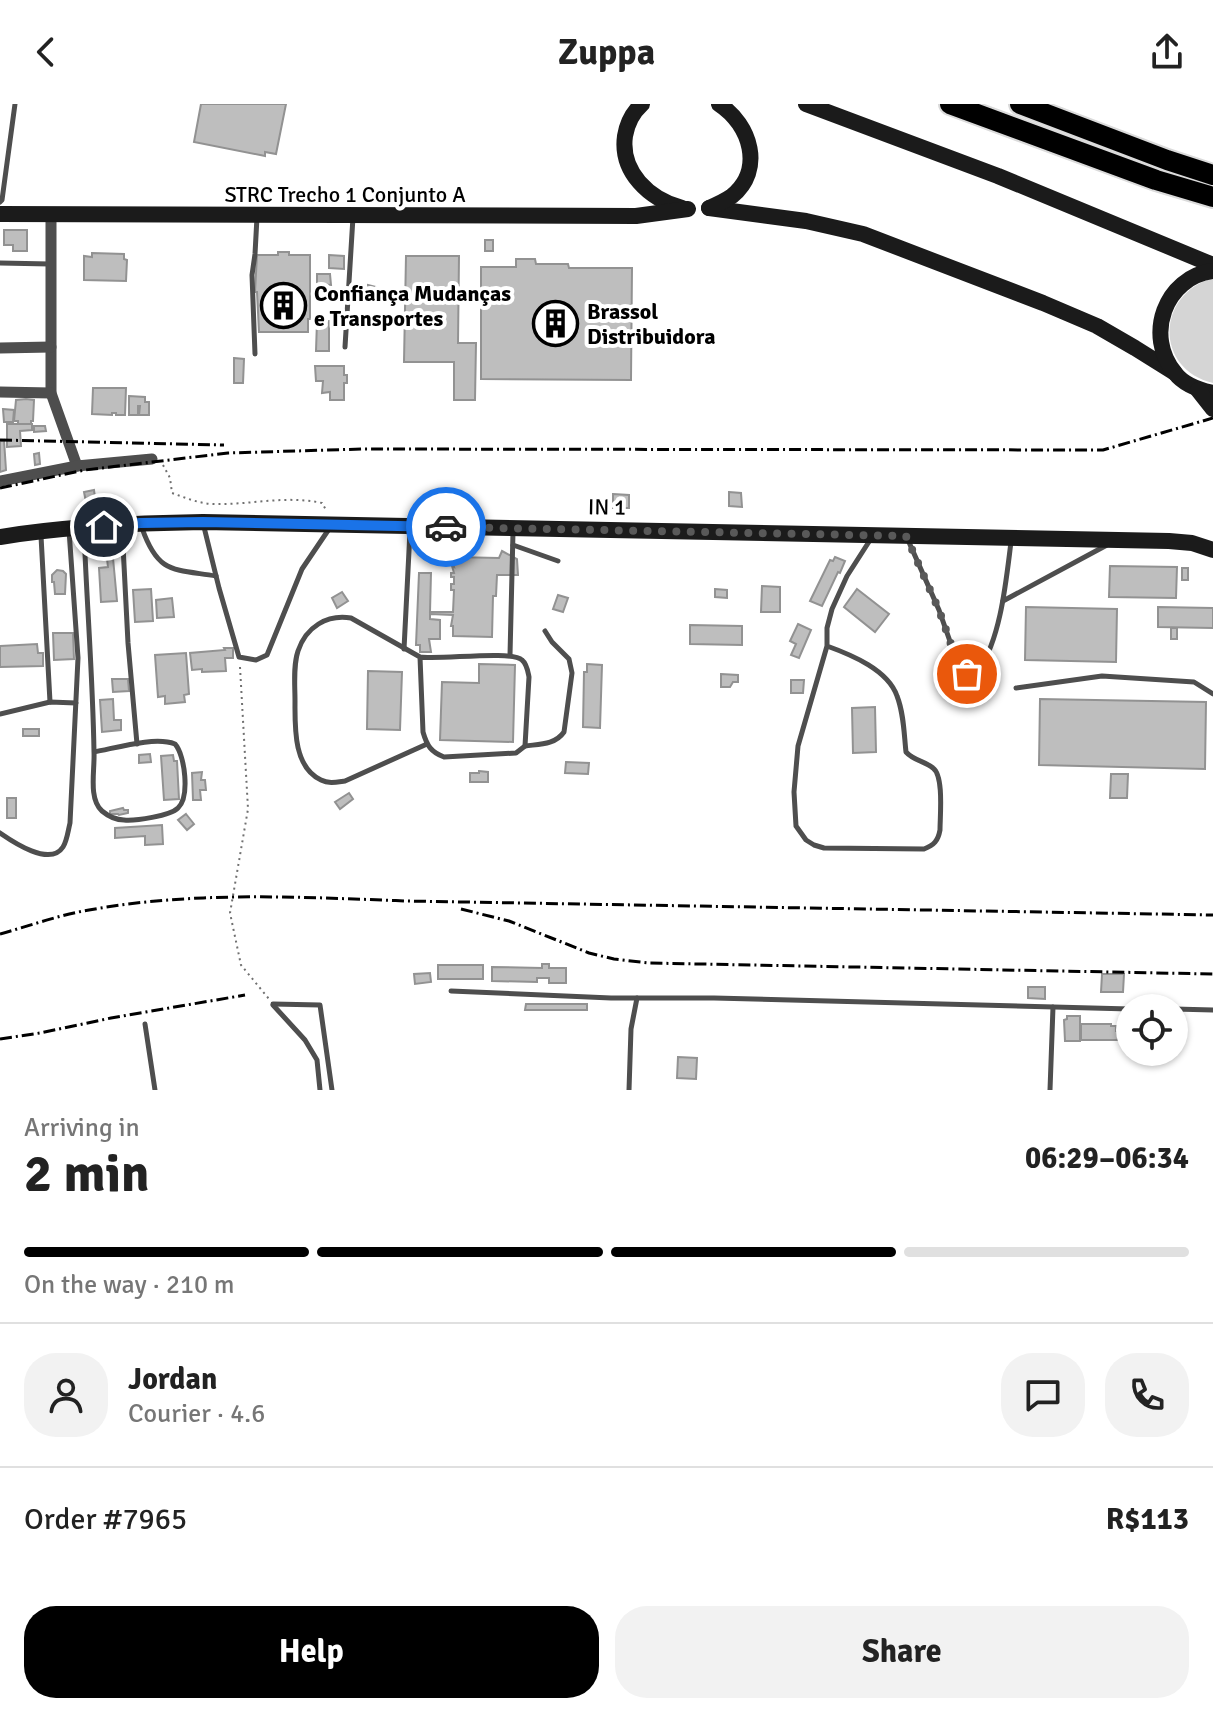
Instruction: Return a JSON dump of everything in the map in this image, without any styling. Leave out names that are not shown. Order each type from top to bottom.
[{"type":"highway","points":[[950,104],[1156,180],[1213,197]]},
{"type":"highway","points":[[1020,104],[1213,175]]},
{"type":"main road","points":[[642,104],[626,125],[624,148],[628,167],[654,195],[668,204],[688,209]]},
{"type":"main road","points":[[709,208],[730,198],[742,185],[752,159],[743,129],[719,104]]},
{"type":"main road","points":[[806,104],[998,176],[1213,265]]},
{"type":"main road","name":"STRC Trecho 1 Conjunto A","points":[[1,208],[21,215],[257,216],[636,216],[709,208],[778,217],[863,234],[1097,326],[1175,373],[1186,383],[1206,391],[1213,409]]},
{"type":"main road","points":[[1175,373],[1164,356],[1159,335],[1162,315],[1171,296],[1185,281],[1213,271]]},
{"type":"main road","name":"IN 1","points":[[0,537],[40,530],[203,522],[1116,540],[1192,543],[1213,550]]},
{"type":"main road","points":[[1192,543],[1213,540]]},
{"type":"street","points":[[51,214],[51,393],[77,466]]},
{"type":"street","points":[[0,348],[51,347]]},
{"type":"street","points":[[0,392],[51,393]]},
{"type":"street","points":[[0,481],[77,466],[152,459]]},
{"type":"lane","points":[[1,208],[15,104]]},
{"type":"lane","points":[[255,354],[252,275],[257,216]]},
{"type":"lane","points":[[345,347],[353,216]]},
{"type":"lane","points":[[0,263],[51,264]]},
{"type":"lane","points":[[203,522],[239,657],[256,660],[267,655],[302,569],[332,525]]},
{"type":"lane","points":[[140,523],[148,547],[158,560],[172,569],[216,576]]},
{"type":"lane","points":[[122,525],[137,744]]},
{"type":"lane","points":[[404,649],[410,526]]},
{"type":"lane","points":[[0,833],[19,846],[36,852],[59,852],[65,845],[70,823],[78,658],[78,528]]},
{"type":"lane","points":[[78,528],[85,554],[94,799],[99,810],[124,821],[167,814],[178,808],[184,799],[182,757],[175,744],[168,741],[137,744],[94,752]]},
{"type":"lane","points":[[510,655],[513,528]]},
{"type":"lane","points":[[40,530],[50,702]]},
{"type":"lane","points":[[827,646],[855,658],[886,678],[898,697],[906,752],[915,760],[932,766],[939,776],[940,830],[938,839],[924,849],[824,848],[814,845],[799,833],[794,819],[798,746],[827,646],[827,628],[832,609],[847,576],[874,535]]},
{"type":"lane","points":[[906,536],[939,610],[956,659],[967,674],[979,670],[985,662],[1002,602],[1012,538]]},
{"type":"lane","points":[[1002,602],[1116,540]]},
{"type":"lane","points":[[513,545],[558,561]]},
{"type":"lane","points":[[427,744],[345,781],[331,783],[319,779],[309,770],[301,755],[295,731],[295,668],[305,636],[327,618],[340,616],[351,618],[420,657],[510,655],[522,660],[529,677],[525,746]]},
{"type":"lane","points":[[420,657],[423,732],[433,753],[444,757],[516,753],[525,746],[554,741],[564,732],[572,673],[569,659],[545,631]]},
{"type":"lane","points":[[1016,688],[1102,676],[1194,682],[1213,694]]},
{"type":"lane","points":[[0,714],[50,702],[76,703]]},
{"type":"lane","points":[[451,991],[1116,1009]]},
{"type":"lane","points":[[629,1090],[631,1029],[637,998]]},
{"type":"lane","points":[[273,1004],[305,1040],[317,1060],[320,1090]]},
{"type":"lane","points":[[273,1004],[320,1005],[332,1090]]},
{"type":"lane","points":[[1050,1090],[1053,1007]]},
{"type":"lane","points":[[1188,1009],[1213,1010]]},
{"type":"lane","points":[[145,1024],[155,1090]]},
{"type":"path","points":[[152,459],[165,467],[172,493],[214,504],[305,499],[322,503],[332,525]]},
{"type":"path","points":[[239,657],[248,809],[230,913],[241,965],[273,1004]]},
{"type":"shaded area","points":[[1213,278],[1213,383],[1194,375],[1180,363],[1172,348],[1170,331],[1172,315],[1181,299],[1194,287]]},
{"type":"building","points":[[201,104],[286,104],[276,154],[265,152],[265,156],[194,142]]},
{"type":"building","points":[[4,230],[27,230],[27,251],[13,251],[13,245],[4,245]]},
{"type":"building","points":[[485,240],[493,240],[493,251],[485,251]]},
{"type":"building","name":"Confiança Mudanças e Transportes","points":[[278,252],[310,255],[308,332],[259,332],[255,292],[257,255],[278,255]]},
{"type":"building","points":[[92,253],[124,254],[127,260],[126,281],[84,280],[84,256],[92,257]]},
{"type":"building","points":[[329,255],[344,256],[344,269],[329,268]]},
{"type":"building","points":[[406,256],[459,256],[458,343],[476,343],[475,400],[454,400],[454,362],[404,362]]},
{"type":"building","name":"Brassol Distribuidora","points":[[516,259],[535,259],[536,264],[568,264],[569,268],[632,268],[631,380],[481,379],[481,267],[516,267]]},
{"type":"building","points":[[317,274],[330,274],[331,285],[317,284]]},
{"type":"building","points":[[368,285],[376,287],[373,298],[368,298]]},
{"type":"building","points":[[358,292],[366,292],[366,300],[358,299]]},
{"type":"building","points":[[317,321],[329,321],[329,351],[316,351]]},
{"type":"building","points":[[234,358],[244,359],[243,383],[234,383]]},
{"type":"building","points":[[315,366],[344,366],[347,383],[344,383],[344,400],[330,400],[330,392],[322,393],[323,381],[316,381]]},
{"type":"building","points":[[93,388],[126,388],[125,415],[92,414]]},
{"type":"building","points":[[129,396],[145,397],[145,402],[149,402],[149,415],[139,415],[138,406],[138,415],[129,415]]},
{"type":"building","points":[[16,400],[34,400],[33,421],[31,424],[18,424],[14,421]]},
{"type":"building","points":[[3,409],[14,410],[13,422],[4,422]]},
{"type":"building","points":[[7,424],[32,424],[32,430],[20,431],[21,446],[7,447]]},
{"type":"building","points":[[34,426],[45,426],[46,431],[34,432]]},
{"type":"building","points":[[4,440],[6,470],[0,472],[0,441]]},
{"type":"building","points":[[39,453],[40,464],[35,465],[34,454]]},
{"type":"building","points":[[94,490],[96,505],[87,507],[84,492]]},
{"type":"building","points":[[729,492],[741,493],[742,507],[729,506]]},
{"type":"building","points":[[613,494],[629,495],[629,508],[613,508]]},
{"type":"building","points":[[440,541],[467,542],[466,550],[440,549]]},
{"type":"building","points":[[502,551],[517,559],[518,575],[497,575],[492,637],[453,636],[453,615],[430,614],[430,619],[440,620],[440,639],[429,639],[431,652],[420,652],[420,645],[416,645],[419,573],[431,573],[430,612],[453,612],[452,559],[499,558]]},
{"type":"building","points":[[835,557],[845,561],[822,606],[810,601],[830,560],[833,561]]},
{"type":"building","points":[[113,558],[117,601],[101,602],[99,568],[108,567],[107,559]]},
{"type":"building","points":[[1110,566],[1177,567],[1176,598],[1109,597]]},
{"type":"building","points":[[1182,568],[1188,568],[1188,580],[1182,580]]},
{"type":"building","points":[[57,570],[66,574],[65,594],[55,594],[52,575]]},
{"type":"building","points":[[762,586],[780,587],[780,612],[761,612]]},
{"type":"building","points":[[151,589],[153,621],[135,622],[133,590]]},
{"type":"building","points":[[715,589],[727,590],[727,598],[715,597]]},
{"type":"building","points":[[857,589],[889,614],[875,632],[844,607]]},
{"type":"building","points":[[342,592],[348,601],[337,608],[332,598]]},
{"type":"building","points":[[558,595],[568,598],[563,612],[553,609]]},
{"type":"building","points":[[172,598],[174,617],[157,618],[156,600]]},
{"type":"building","points":[[1026,607],[1117,609],[1116,662],[1025,660]]},
{"type":"building","points":[[1158,607],[1213,608],[1213,628],[1158,627]]},
{"type":"building","points":[[798,624],[811,630],[799,658],[791,655],[796,644],[790,641]]},
{"type":"building","points":[[690,625],[742,626],[742,645],[690,644]]},
{"type":"building","points":[[1171,628],[1177,628],[1177,639],[1171,639]]},
{"type":"building","points":[[53,633],[73,633],[74,659],[54,660]]},
{"type":"building","points":[[37,644],[38,653],[43,653],[43,666],[0,667],[0,646]]},
{"type":"building","points":[[233,648],[233,658],[225,658],[226,671],[192,670],[190,653]]},
{"type":"building","points":[[186,653],[189,694],[184,695],[185,702],[165,704],[165,696],[158,697],[155,655]]},
{"type":"building","points":[[479,664],[515,665],[513,742],[440,740],[442,682],[479,683]]},
{"type":"building","points":[[587,664],[602,665],[600,728],[583,727],[584,672],[587,672]]},
{"type":"building","points":[[368,671],[402,672],[400,730],[367,729]]},
{"type":"building","points":[[721,674],[738,675],[738,682],[733,682],[730,687],[721,687]]},
{"type":"building","points":[[112,679],[128,679],[129,691],[113,692]]},
{"type":"building","points":[[791,680],[804,680],[803,693],[791,693]]},
{"type":"building","points":[[113,699],[114,720],[121,720],[121,730],[102,732],[100,700]]},
{"type":"building","points":[[1040,699],[1206,702],[1205,769],[1039,765]]},
{"type":"building","points":[[875,707],[876,752],[853,753],[852,708]]},
{"type":"building","points":[[23,729],[39,729],[39,736],[23,736]]},
{"type":"building","points":[[150,754],[151,762],[139,763],[139,755]]},
{"type":"building","points":[[173,755],[174,761],[177,761],[179,799],[164,800],[161,756]]},
{"type":"building","points":[[566,762],[589,763],[588,774],[565,773]]},
{"type":"building","points":[[202,772],[201,780],[205,780],[206,790],[200,790],[201,800],[193,800],[192,773]]},
{"type":"building","points":[[488,772],[488,782],[470,782],[470,773]]},
{"type":"building","points":[[1111,774],[1128,774],[1127,798],[1110,798]]},
{"type":"building","points":[[349,793],[353,799],[340,809],[335,802]]},
{"type":"building","points":[[7,798],[16,798],[16,818],[7,818]]},
{"type":"building","points":[[123,808],[128,813],[110,814],[110,811]]},
{"type":"building","points":[[186,814],[194,824],[187,830],[178,820]]},
{"type":"building","points":[[162,825],[163,844],[145,845],[145,836],[115,838],[115,828]]},
{"type":"building","points":[[542,964],[549,964],[549,968],[566,968],[566,983],[549,983],[549,978],[537,978],[537,982],[492,981],[492,967],[542,968]]},
{"type":"building","points":[[438,965],[483,965],[483,979],[438,979]]},
{"type":"building","points":[[430,973],[431,982],[415,984],[414,974]]},
{"type":"building","points":[[1102,974],[1124,974],[1123,992],[1101,992]]},
{"type":"building","points":[[1028,987],[1045,987],[1045,999],[1028,998]]},
{"type":"building","points":[[526,1004],[587,1004],[587,1010],[525,1010]]},
{"type":"building","points":[[1067,1016],[1080,1016],[1080,1041],[1065,1041],[1064,1020]]},
{"type":"building","points":[[1081,1024],[1116,1026],[1116,1040],[1081,1040]]},
{"type":"building","points":[[678,1057],[697,1058],[696,1079],[677,1078]]},
{"type":"railway","points":[[0,488],[85,470],[228,453],[363,449],[1103,450],[1213,418]]},
{"type":"railway","points":[[0,440],[224,445]]},
{"type":"railway","points":[[0,934],[67,915],[128,904],[247,897],[1213,915]]},
{"type":"railway","points":[[461,909],[509,921],[589,953],[649,963],[1213,974]]},
{"type":"railway","points":[[0,1039],[245,995]]},
{"type":"way so far","points":[[446,527],[906,536],[939,610],[959,667],[967,674]]},
{"type":"place","name":"Confiança Mudanças e Transportes","points":[[283,306]]},
{"type":"place","name":"Brassol Distribuidora","points":[[556,324]]},
{"type":"route","points":[[104,527],[203,522],[446,527]]}]
